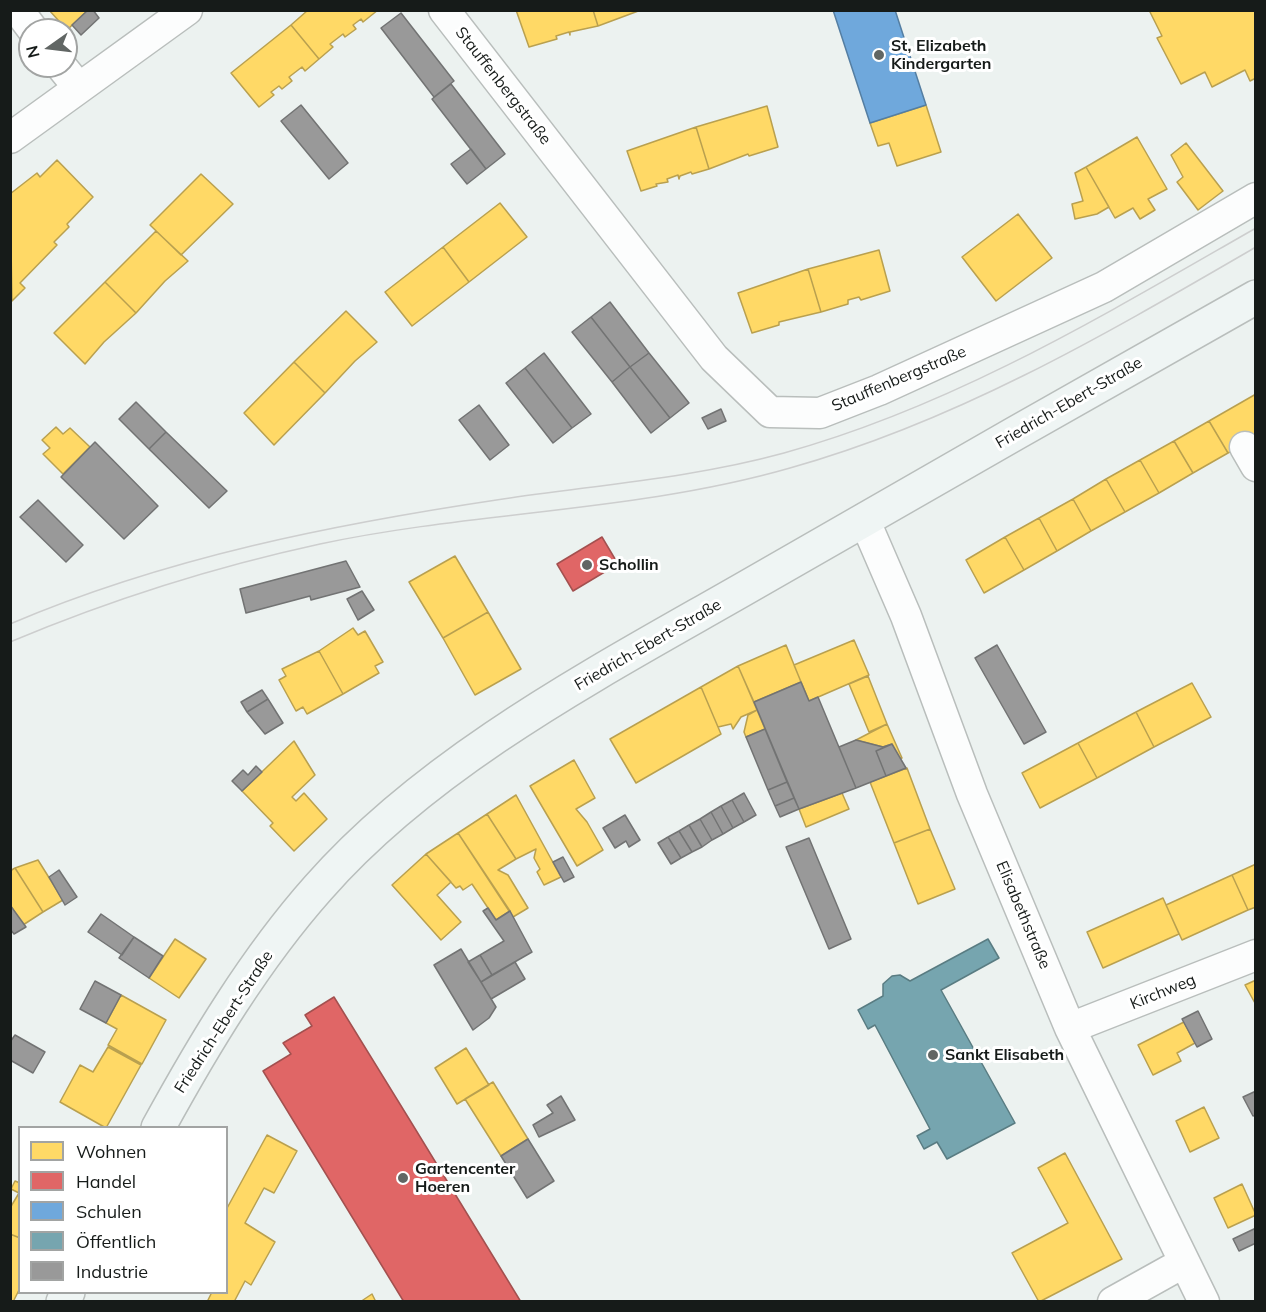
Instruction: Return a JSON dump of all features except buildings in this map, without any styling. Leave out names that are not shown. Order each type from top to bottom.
[{"type":"main road","name":"Friedrich-Ebert-Straße","points":[[159,1126],[249,976],[318,888],[384,823],[488,741],[632,653],[1256,297]]},
{"type":"street","points":[[78,72],[187,10]]},
{"type":"street","name":"Stauffenbergstraße","points":[[444,10],[714,358],[770,412],[819,413],[879,390],[1104,287],[1256,198]]},
{"type":"street","points":[[10,138],[69,78]]},
{"type":"street","name":"Elisabethstraße","points":[[864,519],[906,616],[972,794],[1070,1029],[1204,1302]]},
{"type":"street","name":"Kirchweg","points":[[1070,1029],[1256,955]]},
{"type":"street","points":[[1113,1302],[1184,1263]]},
{"type":"tram line","points":[[10,624],[69,600],[130,580],[252,546],[440,509],[715,469],[784,453],[847,433],[908,410],[1027,356],[1256,228]]},
{"type":"tram line","points":[[10,642],[86,612],[163,586],[280,553],[378,533],[437,524],[674,494],[732,483],[852,449],[913,426],[1030,372],[1144,312],[1256,247]]},
{"type":"place","name":"St, Elizabeth Kindergarten","points":[[879,55]]},
{"type":"place","name":"Schollin","points":[[587,565]]},
{"type":"place","name":"Sankt Elisabeth","points":[[933,1055]]},
{"type":"place","name":"Gartencenter Hoeren","points":[[403,1178]]}]
